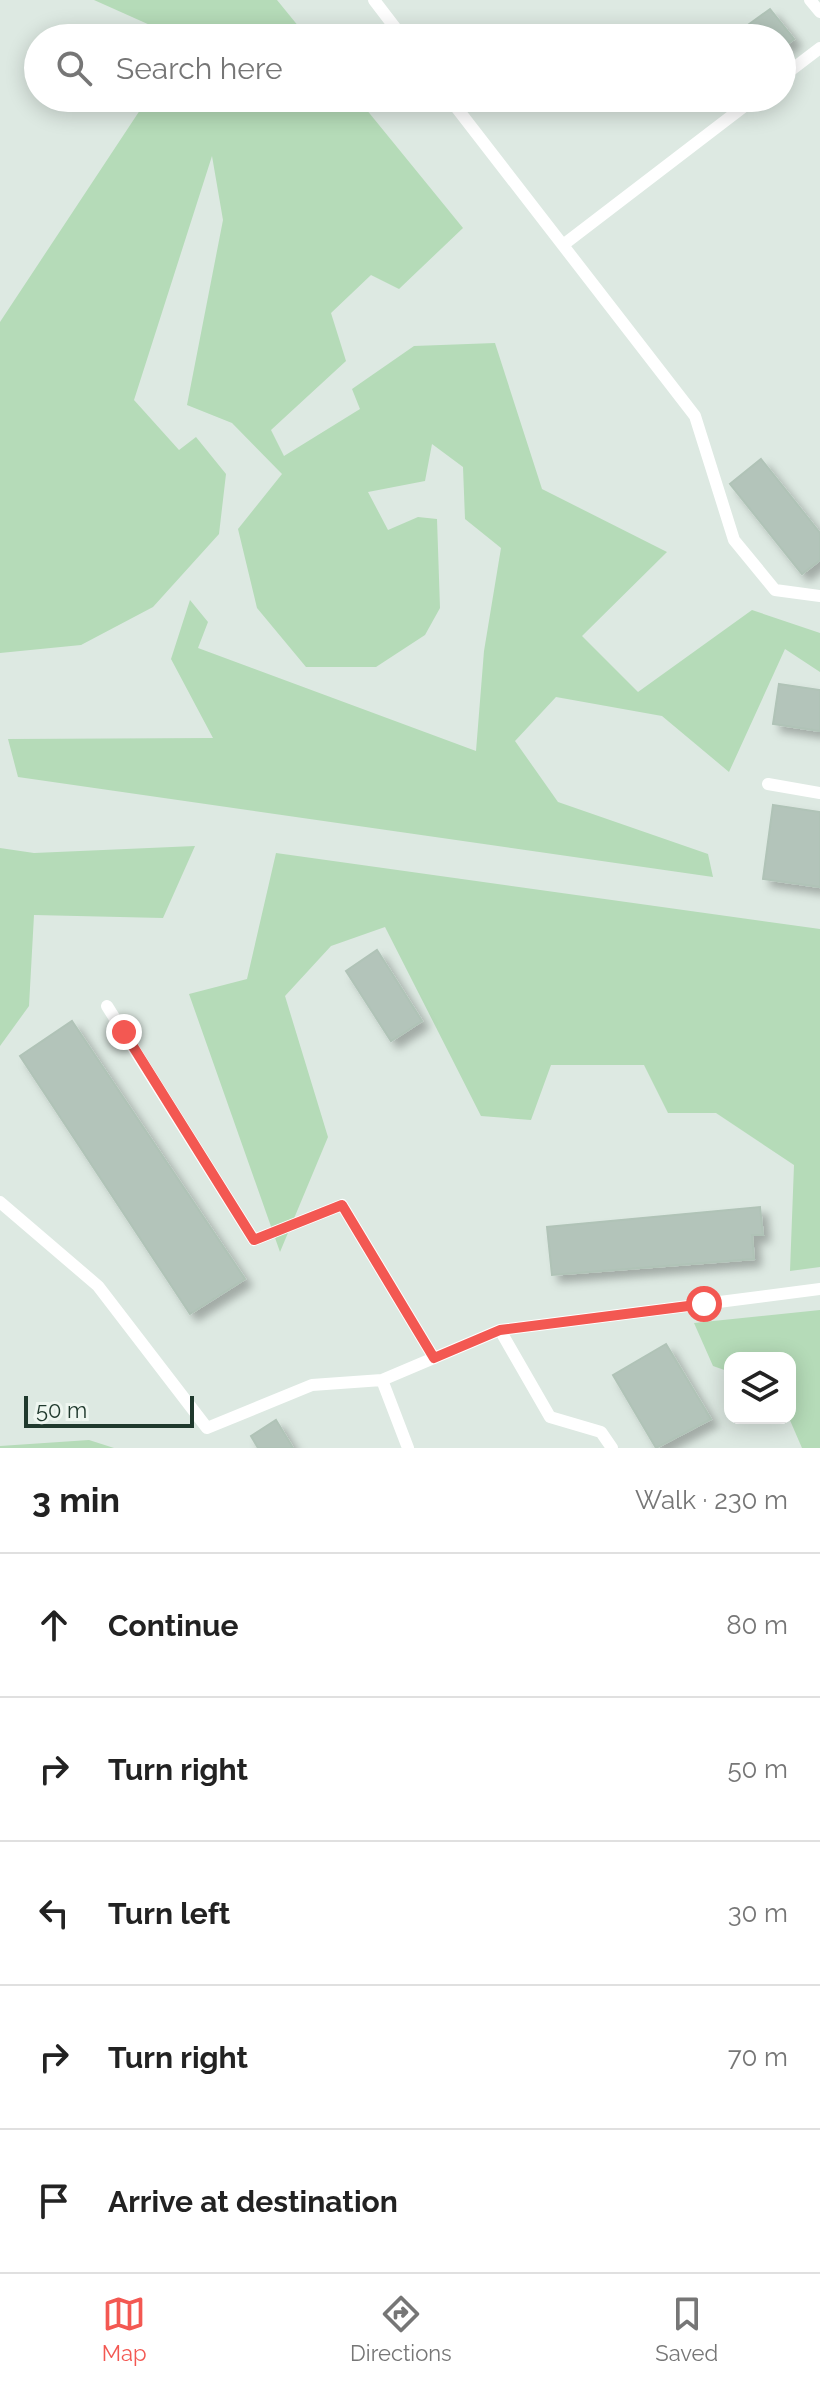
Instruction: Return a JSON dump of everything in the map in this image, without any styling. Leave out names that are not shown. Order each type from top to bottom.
[{"type":"lane","points":[[374,0],[392,24]]},
{"type":"lane","points":[[810,0],[820,12]]},
{"type":"lane","points":[[796,66],[820,48]]},
{"type":"lane","points":[[460,112],[695,416],[734,540],[775,590],[820,596]]},
{"type":"lane","points":[[563,245],[737,112]]},
{"type":"lane","points":[[768,784],[820,793]]},
{"type":"lane","points":[[107,1006],[254,1240],[342,1205],[434,1358]]},
{"type":"lane","points":[[0,1202],[98,1286],[207,1428],[312,1385],[382,1380],[500,1330],[820,1289]]},
{"type":"lane","points":[[500,1330],[550,1417],[601,1432],[612,1448]]},
{"type":"lane","points":[[382,1380],[408,1448]]},
{"type":"green space","points":[[94,0],[277,0],[297,24],[148,24]]},
{"type":"green space","points":[[139,112],[368,112],[463,228],[399,289],[371,275],[331,313],[346,361],[271,430],[284,456],[360,409],[352,389],[414,346],[495,343],[542,489],[667,552],[582,636],[638,692],[752,610],[820,633],[820,672],[785,649],[729,772],[662,716],[556,697],[515,741],[558,802],[708,854],[713,877],[18,777],[8,739],[213,738],[171,659],[190,600],[208,622],[198,648],[476,751],[484,651],[501,548],[465,519],[463,467],[432,444],[425,481],[368,492],[388,530],[418,517],[437,519],[440,608],[425,635],[376,667],[306,667],[257,608],[238,529],[282,474],[232,423],[187,405],[223,220],[212,156],[134,400],[179,450],[196,437],[226,474],[219,534],[153,607],[81,645],[0,653],[0,322]]},
{"type":"green space","points":[[195,846],[163,918],[34,915],[29,1006],[0,1046],[0,848],[34,853]]},
{"type":"green space","points":[[276,853],[820,929],[820,1267],[790,1271],[794,1165],[716,1113],[668,1113],[644,1065],[551,1065],[531,1120],[481,1116],[385,927],[331,946],[285,996],[328,1137],[280,1252],[189,994],[247,979]]},
{"type":"green space","points":[[820,1310],[820,1448],[802,1448],[792,1424],[796,1424],[796,1352],[724,1352],[724,1370],[713,1366],[694,1323]]},
{"type":"green space","points":[[89,1440],[114,1448],[0,1448],[0,1446]]},
{"type":"building","points":[[770,9],[782,24],[749,24]]},
{"type":"building","points":[[761,459],[820,533],[820,560],[802,574],[730,484]]},
{"type":"building","points":[[779,684],[820,690],[820,731],[773,724]]},
{"type":"building","points":[[773,805],[820,812],[820,887],[763,879]]},
{"type":"building","points":[[377,950],[422,1021],[391,1041],[346,971]]},
{"type":"building","points":[[72,1021],[245,1279],[190,1314],[20,1056]]},
{"type":"building","points":[[760,1207],[763,1235],[752,1235],[754,1259],[552,1275],[547,1227]]},
{"type":"building","points":[[666,1344],[711,1419],[656,1448],[613,1375]]},
{"type":"building","points":[[276,1420],[293,1448],[258,1448],[251,1436]]},
{"type":"route","points":[[124,1032],[254,1240],[342,1205],[434,1358],[500,1330],[704,1304]]}]
